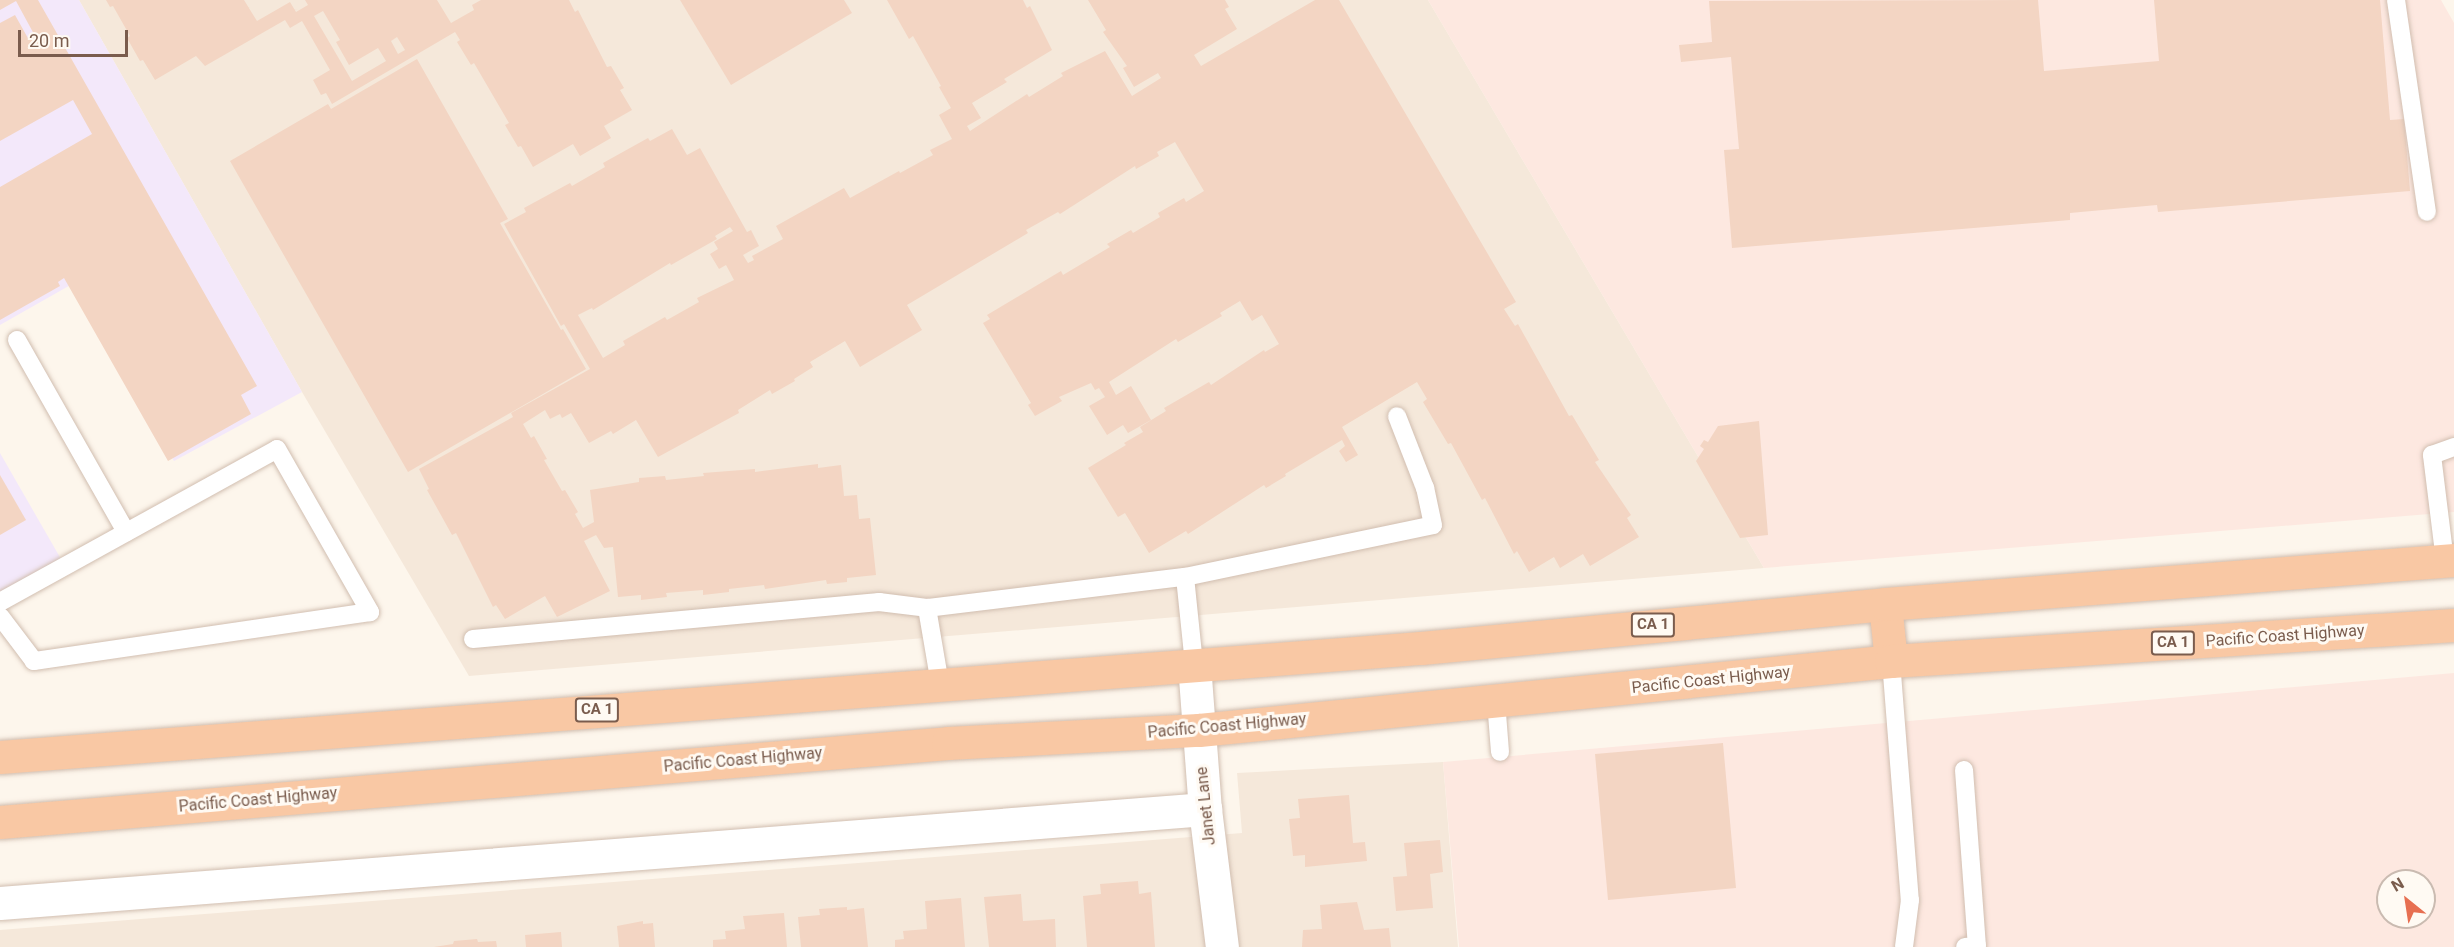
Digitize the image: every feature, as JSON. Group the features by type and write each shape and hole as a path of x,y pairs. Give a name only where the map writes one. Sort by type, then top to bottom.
{"highway":[{"name":"CA 1","path":"0,758 1421,648 1885,604 2450,561"},
{"path":"1885,604 1891,661"},
{"name":"Pacific Coast Highway","path":"0,822 948,743 1199,730 1891,661 2454,625"}],"street":[{"name":"Janet Lane","path":"1194,664 1205,809 1222,947"},
{"path":"0,903 1205,809"}],"lane":[{"path":"2396,0 2427,212"},
{"path":"18,340 126,532"},
{"path":"473,639 879,602 927,608 1185,578 1433,525 1425,488 1397,417"},
{"path":"2450,561 2432,455 2454,447"},
{"path":"0,602 277,449 370,612 34,661 0,616"},
{"path":"1185,578 1194,664"},
{"path":"927,608 940,684"},
{"path":"1891,661 1910,900 1904,947"},
{"path":"1496,701 1500,752"},
{"path":"1964,770 1977,946 1965,947"}],"shaded area":[{"path":"0,0 79,0 302,392 174,461 74,283 0,325"},
{"path":"79,0 1428,0 1764,568 469,676 302,392"},
{"path":"1428,0 2441,0 2454,23 2454,512 1764,568"},
{"path":"0,453 65,566 0,602"},
{"path":"2454,673 2454,947 1459,947 1443,762"},
{"path":"1443,762 1458,947 0,947 0,930 1242,833 1237,773"}],"building":[{"path":"0,0 38,0 257,386 241,395 251,414 168,461 64,278 58,282 60,286 0,320 0,187 92,134 73,100 0,141 0,23 15,15 29,40 35,36 16,1 0,10"},
{"path":"106,0 244,0 257,21 290,2 296,12 308,5 305,0 437,0 451,23 474,10 472,5 481,0 569,0 575,12 578,10 607,67 611,66 624,88 620,90 632,110 604,126 611,138 580,156 573,144 533,167 505,125 509,123 474,63 471,65 457,42 460,40 455,32 332,104 326,93 321,95 313,80 330,70 302,21 290,28 285,20 205,66 196,56 155,80 143,60 140,61 127,38 130,36 113,6 110,7","holes":["323,11 340,40 336,42 349,65 378,48 386,61 352,81 314,16","397,37 405,50 398,54 391,41"]},
{"path":"680,0 844,0 852,13 731,85"},
{"path":"887,0 1023,0 1027,8 1030,6 1052,50 1004,79 1007,82 972,103 981,118 967,126 970,131 1027,94 1029,97 1063,76 1061,73 1105,51 1132,96 1161,78 1158,73 1134,87 1123,68 1127,66 1103,32 1106,30 1088,0 1225,0 1229,7 1225,9 1237,29 1194,55 1201,66 1315,0 1339,0 1516,302 1504,309 1515,326 1518,324 1569,416 1572,415 1599,460 1595,462 1631,515 1627,518 1639,537 1590,566 1583,554 1560,568 1554,557 1529,572 1517,551 1514,554 1485,498 1482,500 1451,443 1448,444 1423,402 1427,399 1417,382 1342,427 1358,455 1346,462 1339,451 1345,446 1342,440 1266,488 1264,485 1188,534 1186,531 1149,553 1125,513 1118,517 1088,468 1143,432 1140,427 1166,411 1164,408 1209,382 1211,385 1264,350 1265,352 1279,344 1262,315 1252,321 1240,301 1220,313 1222,316 1178,342 1176,339 1109,382 1116,395 1131,386 1151,420 1128,433 1123,425 1107,435 1089,406 1105,397 1099,388 1095,390 1091,383 1059,397 1062,401 1035,416 1028,405 1031,403 983,323 990,319 987,315 1061,271 1063,275 1110,247 1107,244 1131,230 1133,233 1160,217 1158,213 1184,198 1186,202 1204,191 1175,142 1157,152 1159,156 1136,169 1135,166 1060,214 1058,212 1026,230 1028,233 907,305 922,330 860,367 845,341 810,362 813,367 794,379 795,381 772,394 770,390 738,410 739,413 658,457 636,420 613,434 611,431 589,443 571,413 562,418 560,414 550,419 545,410 523,424 531,438 534,436 547,459 544,460 562,491 565,490 578,512 575,514 583,528 594,522 590,490 639,482 639,478 665,476 666,480 704,476 703,473 755,469 755,472 818,464 818,468 841,465 844,496 857,495 859,519 870,518 876,575 847,578 847,582 827,584 826,580 765,589 764,585 703,595 703,590 666,593 667,597 641,600 641,595 618,597 613,547 604,548 596,535 584,541 610,591 557,617 545,596 505,619 496,605 493,607 456,533 452,535 427,490 429,489 419,469 513,417 511,413 590,369 564,324 561,326 504,224 526,212 524,208 570,183 572,186 605,167 603,163 648,138 650,141 672,129 687,155 700,148 747,232 751,230 759,246 743,255 748,263 754,260 752,256 783,239 776,226 844,188 850,198 933,155 930,150 952,139 939,115 951,108 913,36 909,39","holes":["730,227 733,231 714,242 718,249 710,254 719,269 726,265 734,280 697,298 699,302 667,320 665,317 623,341 625,345 603,358 578,315 592,308 593,310 670,263 671,265 717,239 715,236"]},
{"path":"2038,0 2044,71 2159,61 2154,0 2380,0 2390,120 2404,119 2410,191 2158,212 2157,205 2070,213 2070,220 1732,248 1724,150 1739,149 1731,57 1681,62 1679,45 1712,42 1709,1"},
{"path":"417,59 508,219 500,223 586,369 408,472 230,161 328,104 331,109"},
{"path":"1759,421 1768,535 1740,538 1696,461 1704,449 1700,446 1704,440 1708,442 1718,426"},
{"path":"0,475 26,520 0,535"},
{"path":"1723,743 1736,888 1608,900 1595,754"},
{"path":"1349,795 1353,843 1365,842 1367,861 1305,867 1305,855 1293,856 1289,819 1300,818 1298,799"},
{"path":"1440,840 1443,872 1430,874 1433,908 1396,911 1393,877 1407,876 1404,843"},
{"path":"1138,881 1139,894 1151,892 1155,947 1087,947 1083,896 1101,894 1100,884"},
{"path":"1021,894 1023,921 1055,919 1056,947 989,947 984,897"},
{"path":"961,898 965,947 895,947 895,940 904,939 903,931 927,929 925,901"},
{"path":"1357,902 1364,930 1389,928 1391,947 1302,947 1303,930 1322,929 1320,905"},
{"path":"847,907 847,910 864,908 868,947 801,947 798,917 820,915 819,909"},
{"path":"784,913 787,947 713,947 713,940 726,939 725,931 745,929 743,916"},
{"path":"643,921 643,924 653,923 655,947 619,947 617,926"},
{"path":"561,932 562,947 526,947 525,935"},
{"path":"477,939 478,942 496,941 497,947 434,947 453,944 454,941"}]}
